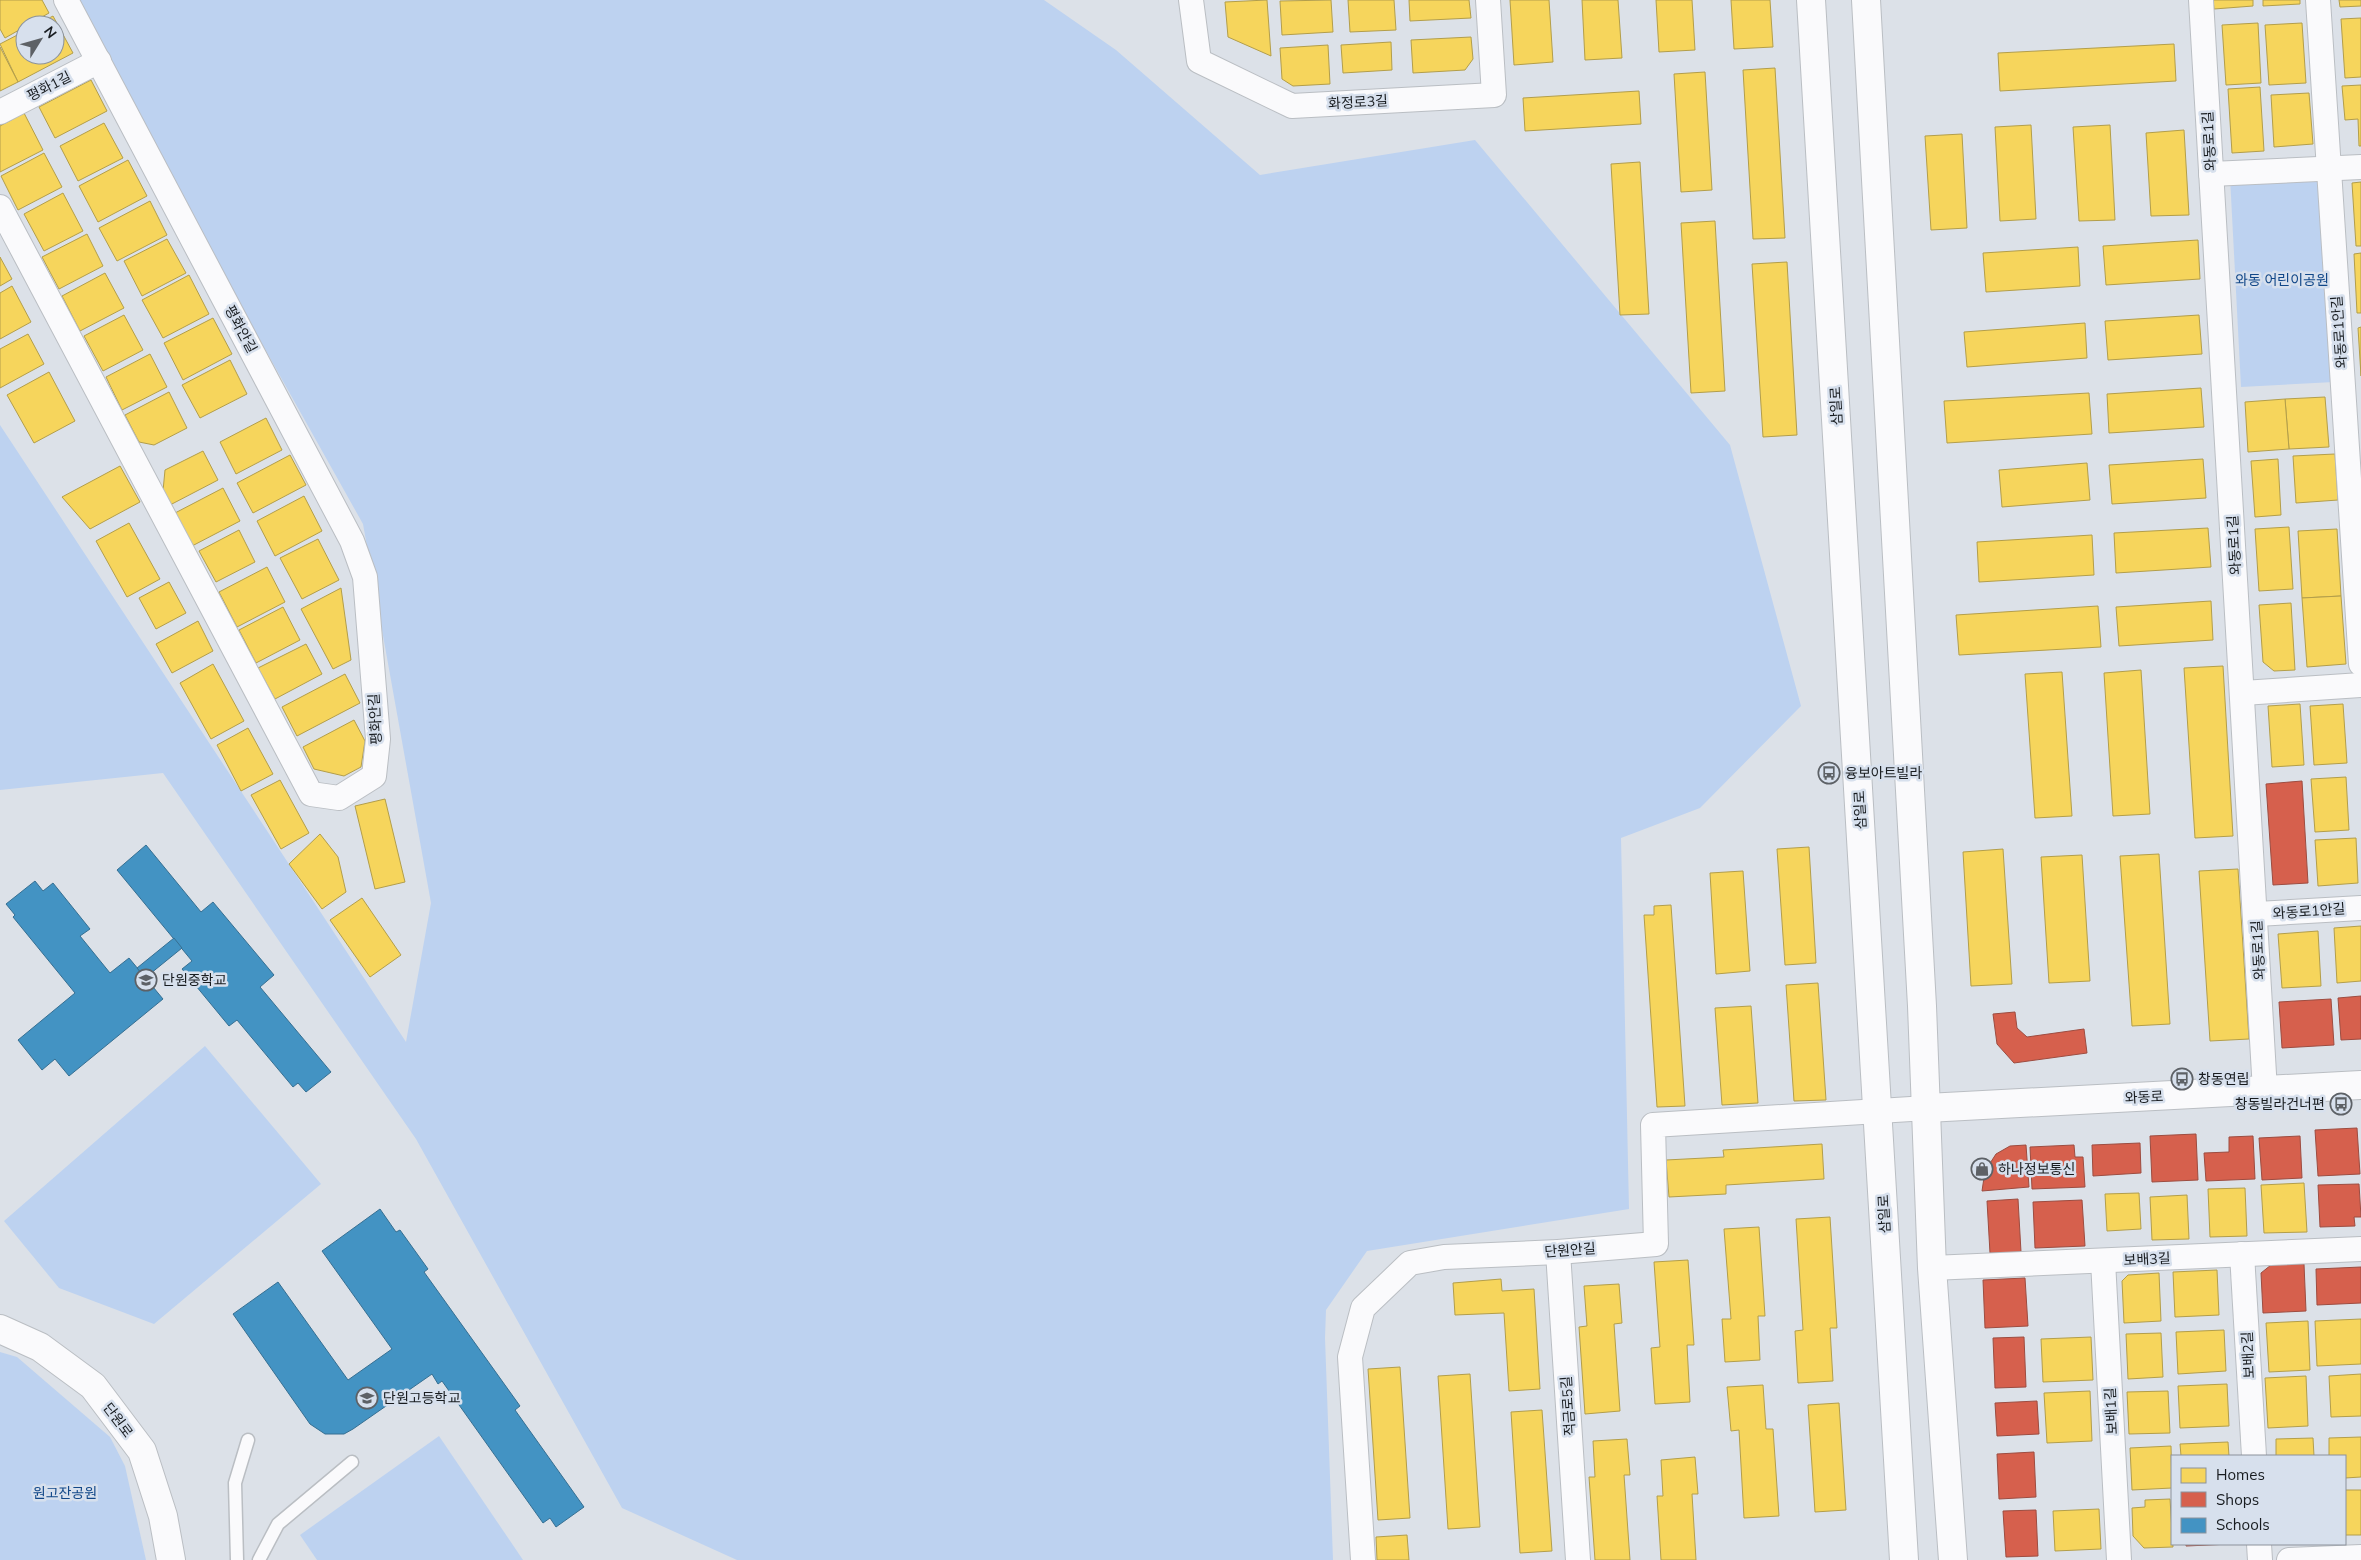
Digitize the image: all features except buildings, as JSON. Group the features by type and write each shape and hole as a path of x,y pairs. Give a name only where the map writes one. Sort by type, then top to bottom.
{"main road":[{"name":"삼일로","path":"1811,0 1879,1112 1904,1560"},
{"path":"1866,0 1927,1108 1932,1268 1952,1560"},
{"name":"와동로","path":"1927,1108 2361,1086"},
{"name":"단원로","path":"0,1329 40,1348 93,1386 142,1451 163,1516 171,1560"}],"street":[{"name":"평화안길","path":"0,207 311,794 339,798 374,776 378,739 365,577 352,541 66,0"},
{"name":"화정로3길","path":"1190,0 1199,61 1292,106 1494,95 1488,0"},
{"name":"와동로1길","path":"2201,0 2265,1091"},
{"name":"와동로1안길","path":"2318,0 2361,664"},
{"name":"평화1길","path":"0,112 99,61"},
{"path":"2211,174 2361,167"},
{"path":"2243,693 2361,685"},
{"name":"와동로1안길","path":"2256,914 2361,908"},
{"name":"단원안길","path":"1364,1560 1350,1357 1363,1308 1410,1263 1444,1257 1558,1252 1656,1244 1653,1125 1927,1108"},
{"name":"보배3길","path":"1932,1268 2361,1248"},
{"name":"적금로5길","path":"1558,1252 1578,1560"},
{"name":"보배2길","path":"2242,1254 2254,1455"},
{"name":"보배1길","path":"2103,1261 2119,1560"},
{"path":"2259,1545 2260,1560"},
{"path":"2289,1560 2361,1557"}],"lane":[{"path":"237,1560 235,1483 248,1440"},
{"path":"259,1560 278,1524 352,1462"}],"green space":[{"path":"80,0 1044,0 1116,50 1260,175 1475,140 1730,445 1801,706 1700,808 1621,838 1629,1209 1367,1251 1326,1310 1325,1338 1333,1560 737,1560 622,1508 416,1139 163,773 0,790 0,425 406,1042 431,903 363,524 172,183"},
{"name":"와동 어린이공원","path":"2323,173 2334,382 2241,387 2230,177"},
{"path":"205,1046 321,1184 154,1324 59,1288 4,1221"},
{"name":"원고잔공원","path":"0,1352 17,1357 110,1437 125,1466 146,1560 0,1560"},
{"path":"439,1436 523,1560 317,1560 300,1535"}],"place":[{"name":"융보아트빌라","path":"1829,773"},
{"name":"단원중학교","path":"146,980"},
{"name":"창동연립","path":"2182,1079"},
{"name":"창동빌라건너편","path":"2341,1104"},
{"name":"하나정보통신","path":"1982,1169"},
{"name":"단원고등학교","path":"367,1398"}]}
